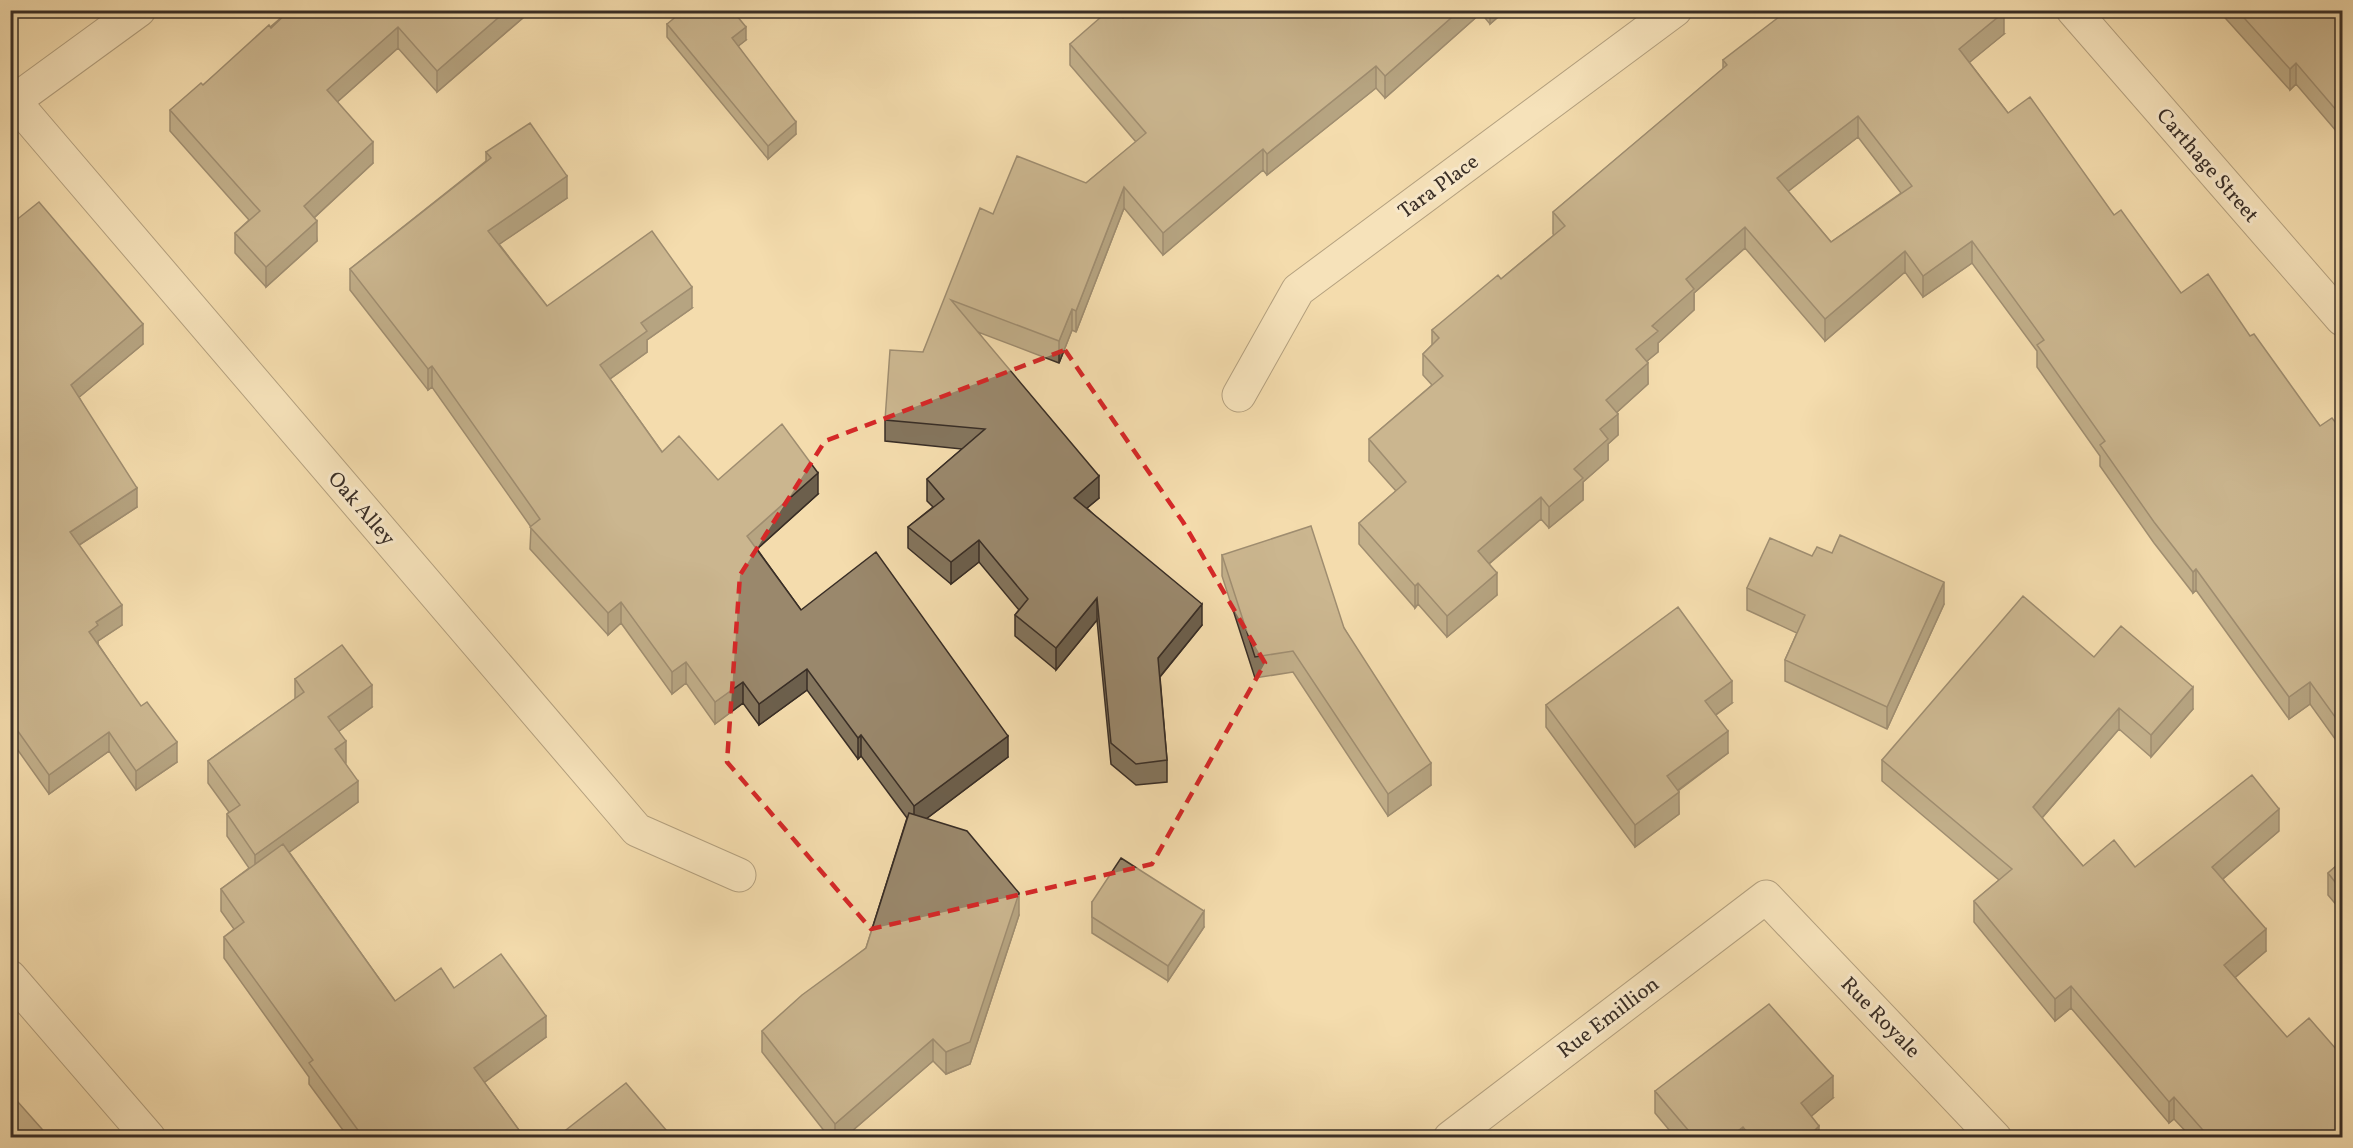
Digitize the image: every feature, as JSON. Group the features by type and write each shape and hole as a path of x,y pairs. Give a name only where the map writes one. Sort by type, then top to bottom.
{"street":[{"path":"12,102 139,10"},
{"name":"Tara Place","path":"1239,395 1298,290 1675,10"},
{"name":"Carthage Street","path":"2073,10 2343,319"},
{"name":"Oak Alley","path":"12,102 637,830 739,874"},
{"name":"Rue Emillion","path":"1450,1137 1766,897"},
{"name":"Rue Royale","path":"1766,897 1995,1137"},
{"path":"10,976 149,1137"}],"highlighted area":[{"path":"1065,350 1183,522 1265,663 1152,864 871,929 727,762 740,575 825,441"}],"building":[{"path":"290,10 507,10 437,71 398,27 327,90 373,142 304,206 317,221 266,267 235,233 260,211 170,110 201,83 203,85 269,25 271,28"},
{"path":"684,10 732,10 746,27 732,38 796,122 768,146 667,24"},
{"path":"1109,10 1117,10 1123,18 1133,10 1460,10 1385,76 1376,66 1267,154 1263,149 1163,233 1124,187 1076,311 1072,309 1059,341 951,300 1099,476 1074,498 1202,604 1158,658 1167,760 1136,764 1111,743 1097,598 1056,648 1015,615 1028,599 979,540 951,562 908,527 944,499 927,479 985,429 885,420 890,350 923,352 980,208 993,214 1017,156 1086,183 1146,133 1070,44"},
{"path":"1788,10 2003,10 2004,12 1959,49 2008,113 2030,97 2114,215 2121,210 2181,293 2208,274 2250,336 2254,334 2320,426 2332,418 2343,432 2343,728 2310,682 2289,697 2196,569 2193,572 2154,522 2100,445 2105,441 2037,345 2044,340 1972,241 1923,276 1905,251 1825,319 1745,227 1686,279 1694,289 1652,326 1658,331 1636,349 1648,363 1606,400 1618,414 1600,429 1608,439 1574,469 1583,478 1549,507 1541,497 1478,551 1497,573 1447,616 1418,583 1415,586 1359,523 1406,482 1369,439 1443,376 1423,354 1439,338 1432,330 1498,275 1501,279 1565,226 1553,212 1727,65 1723,60","holes":["1858,116 1912,186 1831,242 1777,178"]},
{"path":"2237,10 2343,10 2343,118 2296,63 2290,69"},
{"path":"530,123 567,176 488,231 547,306 652,231 692,287 641,323 647,331 600,365 662,452 679,436 718,480 782,424 818,473 747,536 801,610 876,552 1008,736 914,806 861,735 858,738 807,669 759,704 743,682 715,702 686,662 672,672 621,602 608,613 530,527 540,519 432,366 428,369 350,269 491,158 486,152"},
{"path":"39,202 143,324 71,385 137,488 70,532 122,605 96,622 98,625 89,632 141,706 147,702 177,742 136,771 109,732 49,775 10,720 10,225"},
{"path":"1311,526 1344,628 1431,763 1388,794 1293,651 1255,657 1222,555"},
{"path":"1840,535 1944,582 1887,707 1785,660 1805,615 1747,588 1770,538 1812,556 1817,547 1832,553"},
{"path":"2023,596 2094,657 2121,626 2193,687 2151,735 2119,708 2033,807 2083,866 2114,840 2135,867 2252,775 2279,809 2212,867 2266,929 2224,965 2287,1037 2309,1018 2343,1057 2343,1137 2209,1137 2174,1097 2169,1102 2071,986 2055,999 1974,901 2012,869 1882,760"},
{"path":"1678,607 1732,681 1705,701 1728,731 1667,776 1679,792 1635,825 1546,705"},
{"path":"342,645 372,685 328,717 346,741 335,749 358,781 255,855 227,814 240,805 208,761 304,692 295,679"},
{"path":"909,813 967,831 1019,893 970,1042 946,1052 933,1039 835,1124 762,1031 802,995 866,948"},
{"path":"283,844 395,1001 441,968 454,988 501,954 546,1016 474,1068 524,1137 363,1137 309,1063 313,1060 224,937 244,922 221,889"},
{"path":"1121,858 1204,911 1168,966 1092,917 1092,902"},
{"path":"2343,860 2343,892 2328,873"},
{"path":"1769,1004 1833,1076 1801,1103 1819,1126 1814,1131 1819,1137 1751,1137 1743,1127 1730,1137 1694,1137 1655,1091"},
{"path":"626,1083 672,1137 557,1137"},
{"path":"10,1093 49,1137 10,1137"}]}
